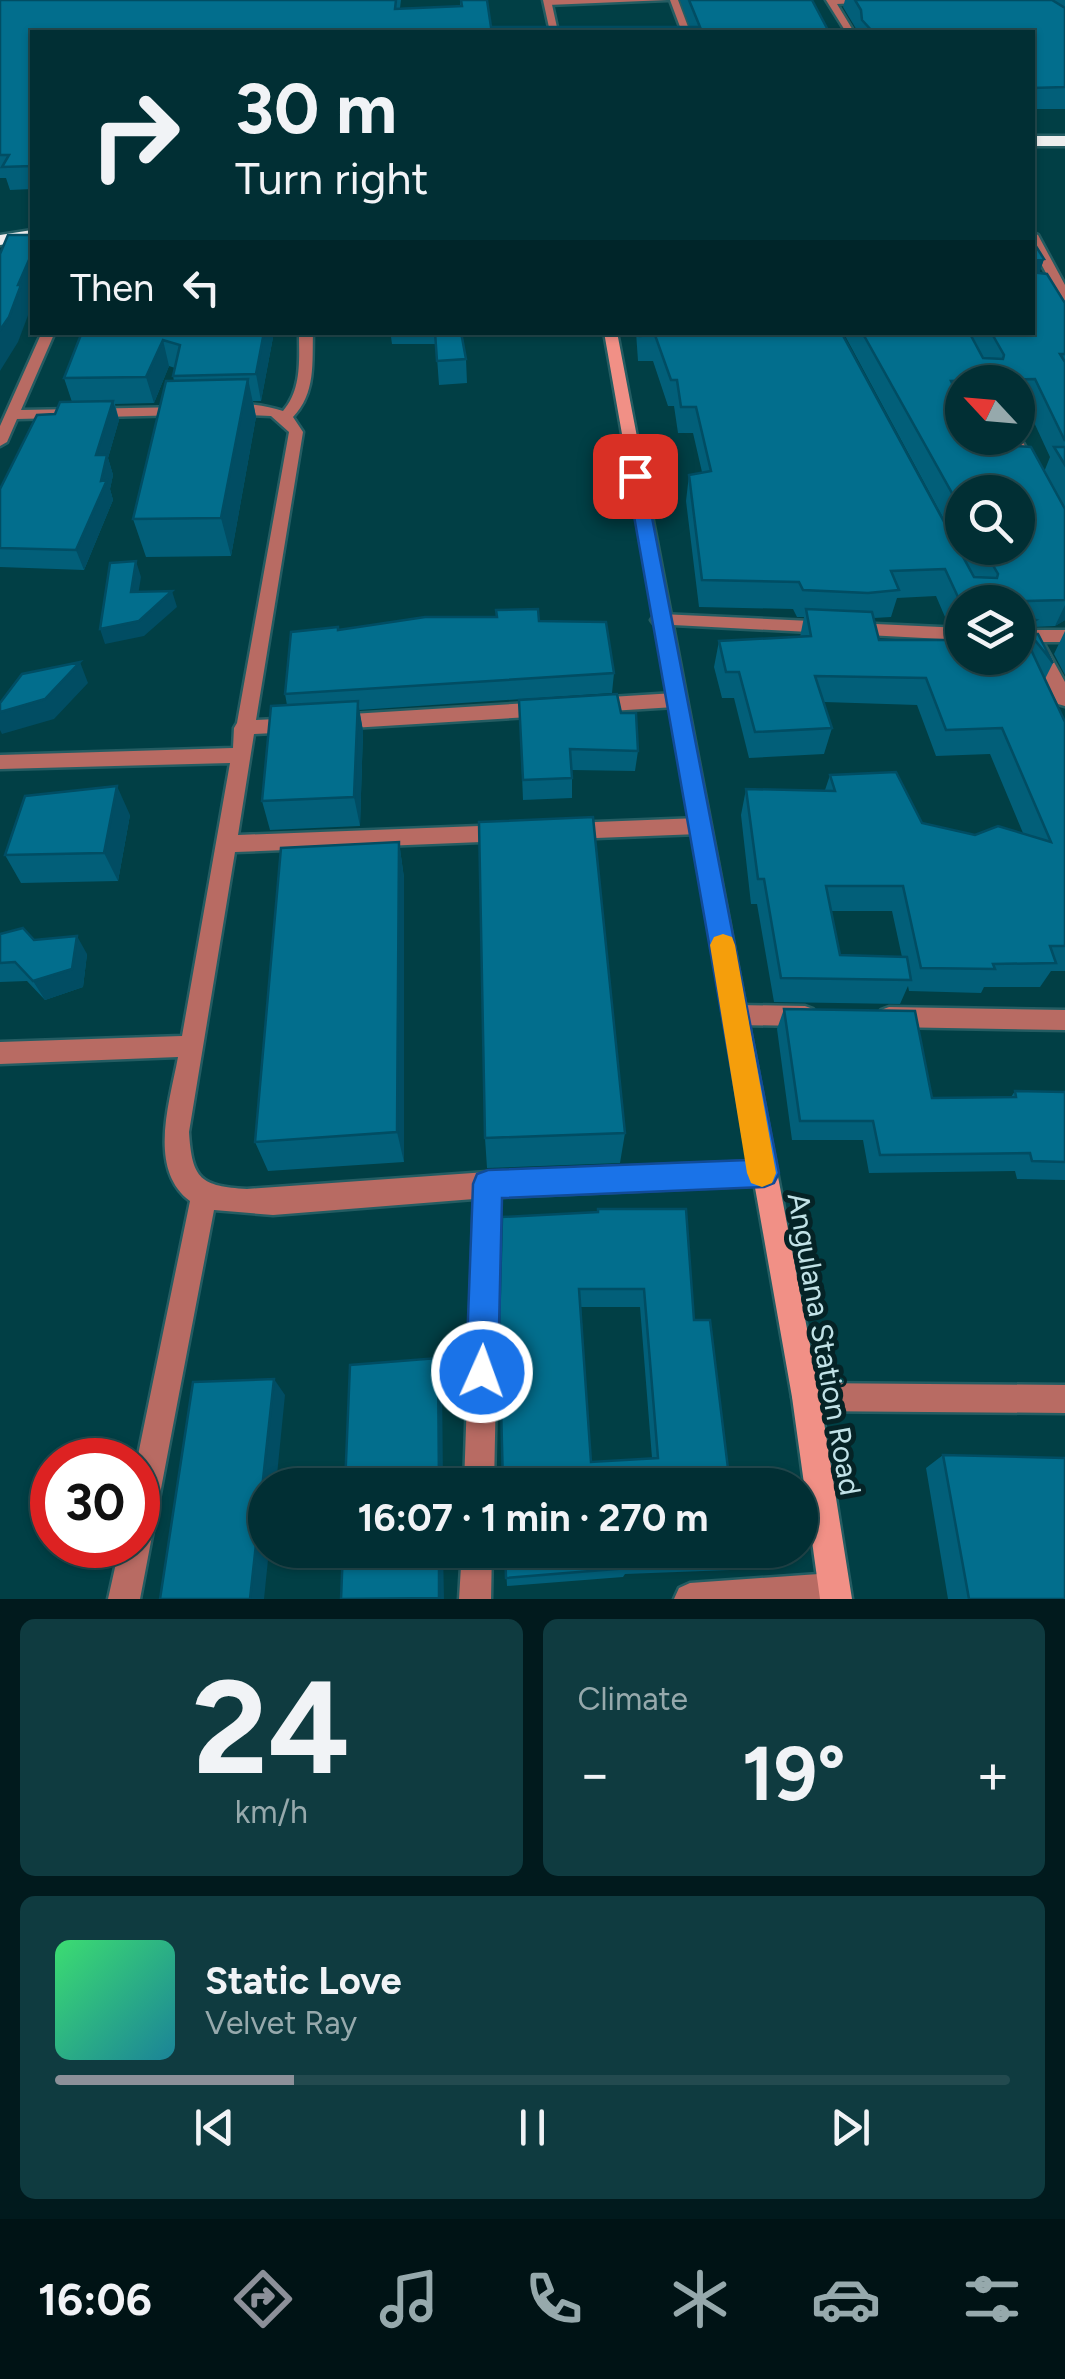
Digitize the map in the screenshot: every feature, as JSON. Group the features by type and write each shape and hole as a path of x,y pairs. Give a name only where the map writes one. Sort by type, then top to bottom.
{"highway":[{"path":"1035,126 1065,125"},
{"path":"1035,141 1065,142"},
{"path":"0,228 30,223"},
{"path":"0,240 30,235"}],"street":[{"path":"554,30 548,1 663,0"},
{"path":"674,0 685,30"},
{"path":"830,1 909,0"},
{"path":"830,1 849,30"},
{"path":"1035,242 1058,294"},
{"path":"0,442 48,335"},
{"path":"286,417 304,394 306,335"},
{"name":"Angulana Station Road","path":"611,335 806,1397 835,1594"},
{"path":"219,410 256,409 286,417 296,432 177,1132 178,1165 186,1183 204,1196 256,1200 488,1184 764,1173"},
{"path":"12,415 200,410"},
{"path":"1023,455 1039,486"},
{"path":"660,620 945,633"},
{"path":"1035,636 1065,636"},
{"path":"1035,652 1065,699"},
{"path":"243,728 675,700"},
{"path":"0,762 242,755"},
{"path":"228,844 699,826"},
{"path":"737,1015 833,1016"},
{"path":"872,1017 1065,1020"},
{"path":"0,1052 192,1046"},
{"path":"480,1468 488,1184"},
{"path":"156,1438 204,1196"},
{"path":"806,1397 1065,1399"},
{"path":"124,1599 130,1568"},
{"path":"476,1599 477,1568"},
{"path":"690,1599 835,1594"}],"building":[{"path":"0,0 396,0 395,9 462,6 461,0 487,0 491,27 700,27 689,0 812,0 828,30 30,30 30,166 2,167 9,155 0,155"},
{"path":"855,0 1052,0 1065,8 1065,87 1035,88 1035,30 871,30 862,20"},
{"path":"8,235 30,235 30,258 9,317 0,330 0,254"},
{"path":"1035,245 1044,259 1038,260 1038,273 1047,274 1065,303 1065,354 1060,354 1065,362 1065,441 1035,379 1035,365 945,365 945,455 1035,454 1065,509 1065,600 1035,601 1035,585 952,585 945,569 891,571 899,590 868,593 803,590 799,582 702,580 689,475 711,471 696,407 681,407 677,380 671,380 655,335 843,335 945,524 945,565 967,565 974,577 997,578 993,565 1035,565 1035,475 945,475 945,481 864,335 971,335 983,358 1003,359 993,335 1035,335"},
{"path":"81,335 263,335 256,374 173,376 180,345 163,340 146,377 64,378"},
{"path":"435,335 462,335 466,359 437,361"},
{"path":"248,379 221,518 133,519 166,381"},
{"path":"113,401 96,455 107,455 101,481 107,480 76,550 0,548 0,489 37,415 55,414 60,402"},
{"path":"1054,447 1065,447 1065,465"},
{"path":"136,561 131,592 172,591 139,621 100,629 110,563"},
{"path":"538,609 539,621 606,622 614,673 285,694 291,632 338,630 425,617 497,617 496,610"},
{"path":"806,609 872,612 879,640 945,640 945,675 1035,675 1035,658 1065,722 1065,946 1050,946 1056,963 993,964 995,969 921,968 903,886 826,886 840,955 907,957 911,980 781,978 764,879 758,879 746,789 835,791 830,775 896,772 922,823 975,835 998,826 1051,842 1002,728 946,730 926,678 815,676 832,728 755,732 739,672 726,672 719,641 811,636"},
{"path":"1035,634 1053,663 1035,640"},
{"path":"80,662 45,699 0,712 0,703 22,674"},
{"path":"617,694 621,713 636,713 638,751 570,749 572,778 523,780 519,700"},
{"path":"358,701 354,797 262,801 271,706"},
{"path":"117,786 104,853 5,855 25,796"},
{"path":"593,817 625,1133 485,1138 479,822"},
{"path":"399,842 397,1132 255,1142 281,848"},
{"path":"23,928 34,940 77,936 72,969 33,981 15,962 0,963 0,934"},
{"path":"784,1009 915,1011 932,1098 1016,1097 1015,1091 1065,1092 1065,1162 1032,1161 1030,1153 880,1155 873,1121 800,1121"},
{"path":"598,1209 686,1209 694,1320 710,1320 728,1468 503,1468 499,1327 502,1217","holes":["579,1289 644,1289 658,1458 591,1462"]},
{"path":"438,1358 439,1468 346,1468 350,1365"},
{"path":"274,1379 264,1468 248,1468 248,1568 253,1568 250,1599 160,1599 193,1382"},
{"path":"943,1455 1065,1458 1065,1599 969,1599"},
{"path":"342,1568 439,1568 439,1598 341,1599"},
{"path":"506,1568 627,1568 506,1578"}],"slow traffic":[{"path":"723,945 762,1173"}],"route":[{"path":"482,1372 488,1184 764,1173 635,476"}]}
